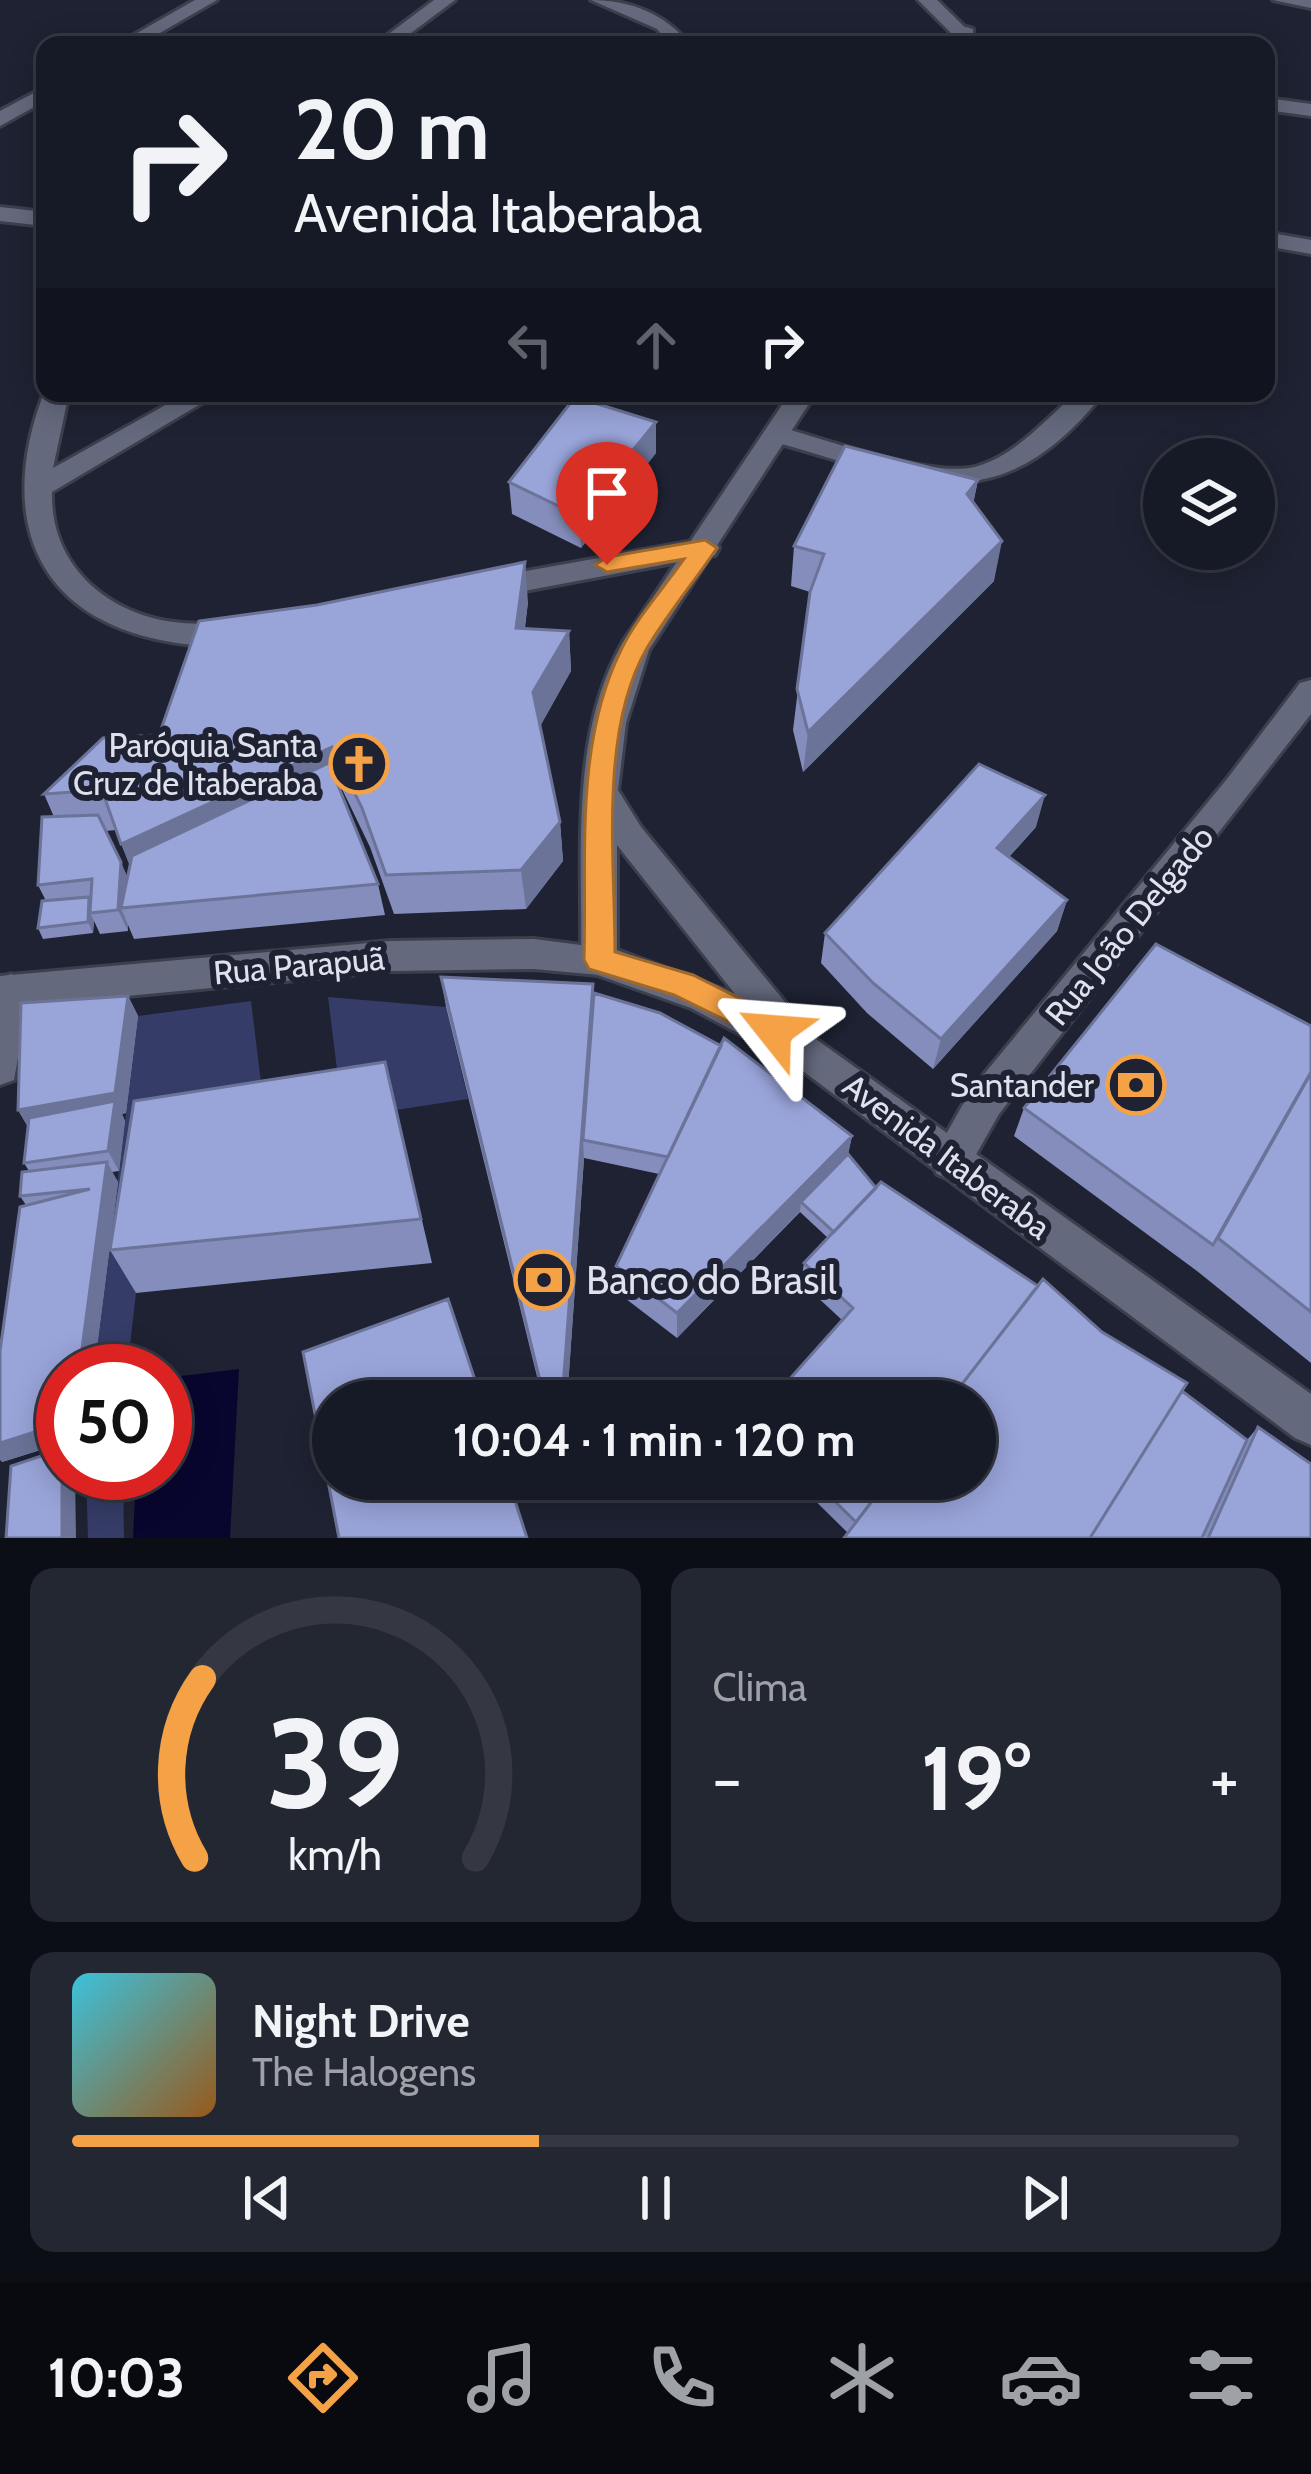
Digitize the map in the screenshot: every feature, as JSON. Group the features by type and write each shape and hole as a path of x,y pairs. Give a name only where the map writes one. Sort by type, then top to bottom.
{"street":[{"path":"142,36 208,0"},
{"path":"396,36 446,0"},
{"path":"600,0 664,25 673,36"},
{"path":"927,0 967,36"},
{"path":"1282,0 1311,3"},
{"path":"0,120 36,98"},
{"path":"1275,105 1311,110"},
{"path":"0,214 36,218"},
{"path":"1275,241 1311,247"},
{"path":"53,402 43,431 35,490 44,557 78,596 111,620 206,637 257,634"},
{"path":"35,490 190,402"},
{"path":"599,960 603,761 616,687 634,649 705,548 796,402"},
{"path":"776,434 908,469 979,476 1032,444 1081,402"},
{"path":"443,598 705,548"},
{"name":"Rua João Delgado","path":"951,1161 985,1102 1239,788 1311,691"},
{"path":"603,794 614,816 727,962 802,1048"},
{"name":"Rua Parapuã","path":"5,991 391,956 534,954 599,960"},
{"name":"Avenida Itaberaba","path":"599,960 682,985 746,1014 802,1048 1311,1422"},
{"path":"0,1067 5,991"}],"shaded area":[{"path":"328,997 446,1007 468,1099 343,1118"},
{"path":"251,1001 267,1131 136,1293 130,1344 97,1344 138,1016"},
{"path":"239,1369 230,1538 133,1538 135,1500 192,1500 192,1375"},
{"path":"87,1500 123,1500 124,1538 88,1538"}],"building":[{"path":"571,402 591,402 656,422 579,516 509,482"},
{"path":"845,446 978,480 967,494 1002,541 808,732 797,689 810,592 824,554 794,546"},
{"name":"Paróquia Santa Cruz de Itaberaba","path":"525,562 516,628 569,631 533,692 560,822 521,870 386,875 362,808 332,747 121,844 102,790 44,794 103,738 159,735 199,621 317,605"},
{"path":"329,763 378,884 121,908 132,856"},
{"path":"979,764 1045,795 997,848 1067,900 941,1039 873,983 825,933"},
{"path":"98,815 121,862 118,910 90,913 92,879 38,885 42,817"},
{"path":"89,897 88,922 38,928 42,901"},
{"path":"1156,944 1311,1026 1311,1072 1213,1245 1024,1108"},
{"name":"Banco do Brasil","path":"441,977 593,984 564,1380 540,1380"},
{"path":"594,993 660,1013 721,1046 668,1157 583,1140"},
{"path":"128,996 115,1093 18,1110 21,1003"},
{"path":"724,1038 852,1136 677,1313 616,1266"},
{"path":"385,1062 421,1219 110,1250 134,1101"},
{"path":"1311,1073 1311,1312 1218,1238"},
{"path":"115,1101 108,1151 24,1163 29,1118"},
{"path":"848,1154 876,1188 834,1232 801,1202"},
{"path":"107,1162 83,1344 36,1344 36,1432 0,1443 0,1351 20,1207 90,1189 20,1196 22,1172"},
{"path":"881,1182 1038,1286 965,1380 789,1380 853,1308 804,1263"},
{"path":"1043,1279 1102,1332 1187,1383 1090,1538 844,1538 873,1500 996,1500 996,1380 965,1380"},
{"path":"448,1299 475,1380 312,1380 312,1398 303,1352"},
{"path":"1182,1391 1247,1440 1202,1538 1090,1538"},
{"path":"1258,1427 1311,1464 1311,1538 1208,1538"},
{"path":"36,1458 36,1500 62,1500 62,1538 6,1538 11,1466"},
{"path":"332,1500 515,1500 527,1538 339,1538"},
{"path":"833,1500 873,1500 856,1522"}],"place":[{"name":"Paróquia Santa Cruz de Itaberaba","path":"359,764"},
{"name":"Santander","path":"1136,1085"},
{"name":"Banco do Brasil","path":"544,1280"}],"route":[{"path":"607,565 705,548 634,649 610,707 603,761 599,960 682,985 774,1031"}]}
